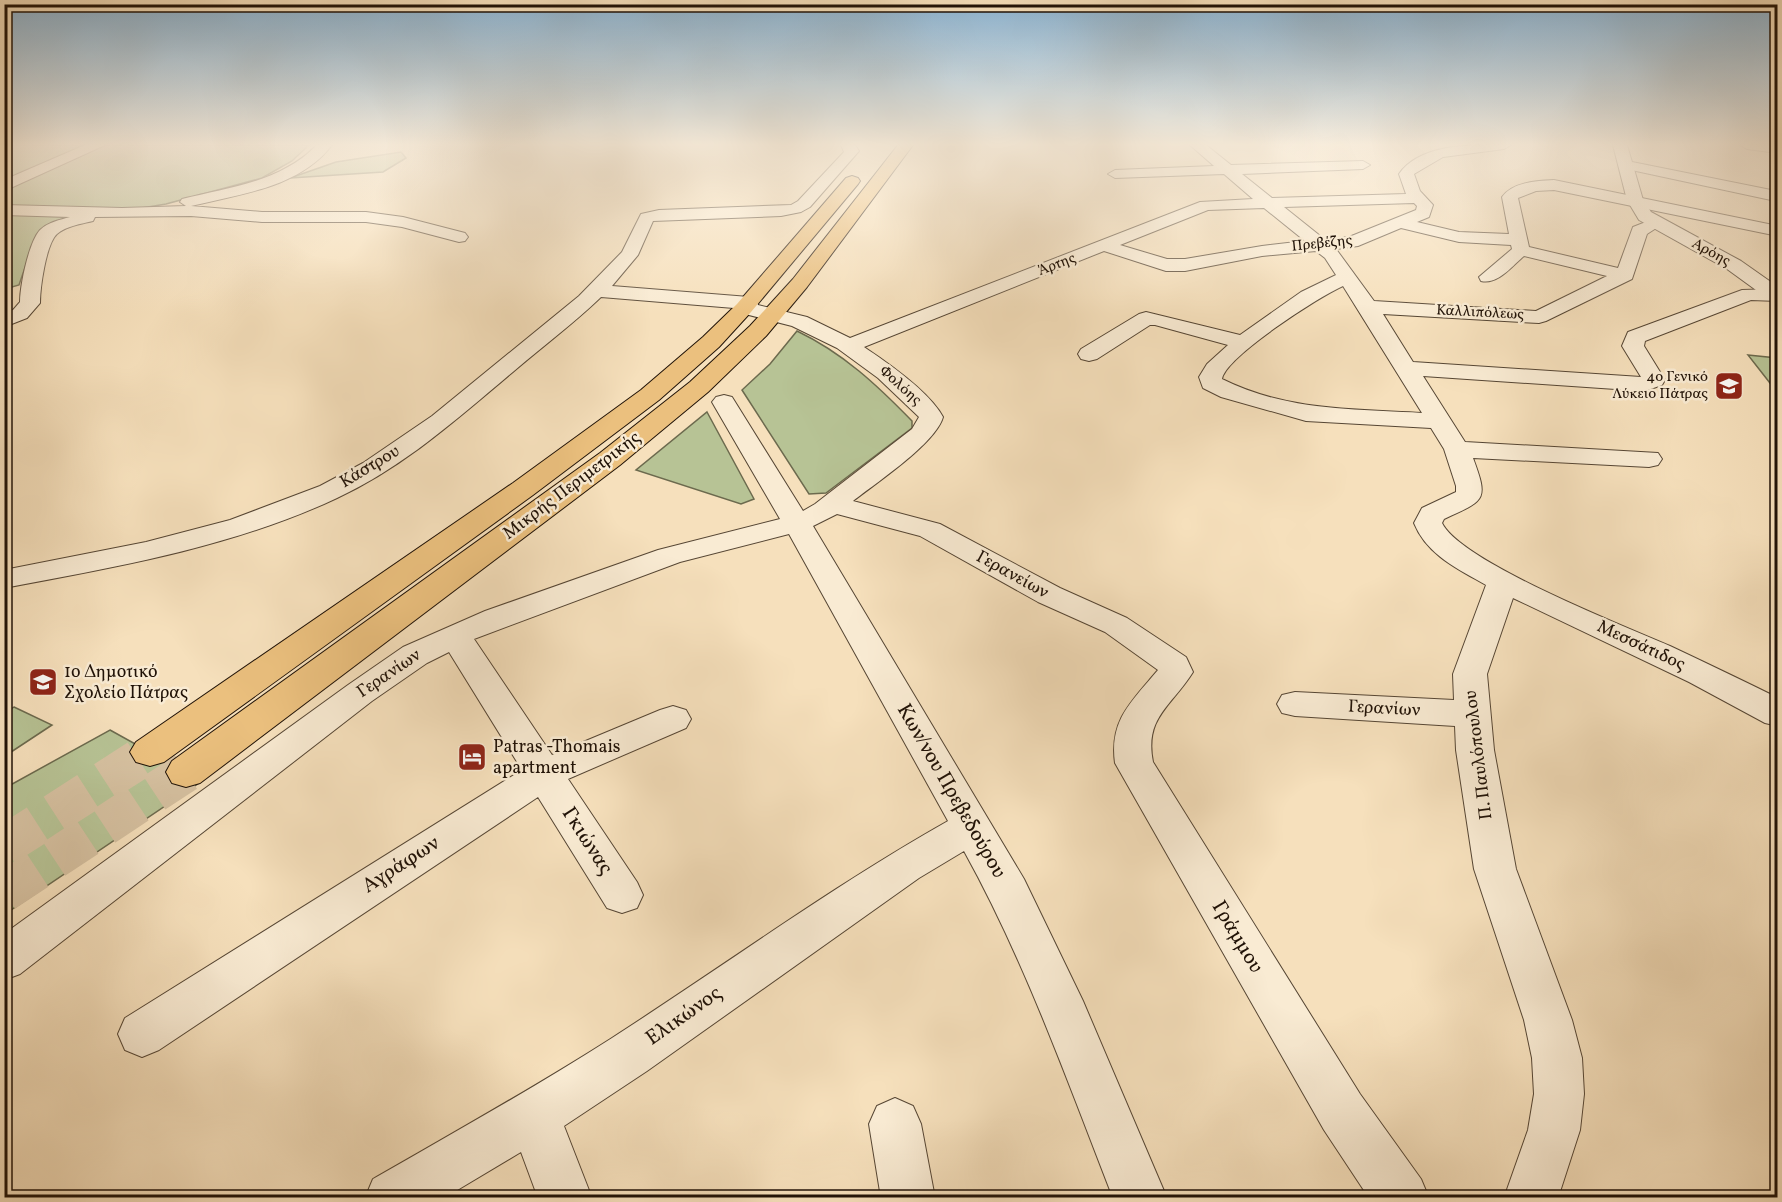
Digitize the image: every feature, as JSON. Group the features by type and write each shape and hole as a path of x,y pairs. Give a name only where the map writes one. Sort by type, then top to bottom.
{"main road":[{"name":"Μικρής Περιμετρικής","path":"186,772 610,459 723,366 756,308 838,201"},
{"name":"Μικρής Περιμετρικής","path":"150,752 524,489 627,412 756,308 801,283 864,201"}],"street":[{"path":"165,211 191,201"},
{"name":"Κάστρου","path":"4,579 155,549 227,530 296,506 352,481 391,458 435,425 595,291 630,253 645,219 654,216 787,211 807,201"},
{"name":"Άρτης","path":"850,345 1206,205 1325,201"},
{"name":"Πρεβέζης","path":"1105,246 1160,263 1179,266 1262,251 1323,246 1358,240 1402,223 1425,210 1425,205 1421,201"},
{"path":"1511,201 1519,245"},
{"name":"Αρόης","path":"1636,201 1643,213 1656,223 1734,265 1777,296"},
{"path":"1640,201 1778,231"},
{"path":"1267,203 1323,246 1348,277 1456,449 1470,486 1469,494 1463,500 1432,514 1428,523 1431,534 1448,549 1503,582"},
{"path":"4,210 200,211 262,217 377,218 403,222 459,237"},
{"path":"4,321 20,314 30,303 30,281 47,233 67,222 111,212"},
{"path":"1402,223 1459,237 1519,245 1625,275 1640,231 1656,223"},
{"path":"1488,277 1519,245"},
{"name":"Καλλιπόλεως","path":"1368,307 1539,317 1625,275"},
{"path":"1348,277 1316,291 1244,343 1215,368 1210,377 1211,383 1229,392 1306,414 1439,421"},
{"name":"Φολόης","path":"595,291 756,308 794,319 850,345 872,361 921,405 930,414 931,420 921,434 832,504"},
{"path":"1406,368 1645,384 1654,380 1633,346 1636,338 1749,294 1777,296"},
{"path":"1089,354 1146,318 1244,343"},
{"name":"Κων/νου Πρεβεδούρου","path":"724,402 1009,892 1034,943 1094,1081 1140,1197"},
{"path":"1456,449 1649,459"},
{"name":"Γερανίων","path":"4,960 375,682 415,655 455,635 669,556 796,524 820,513 832,504"},
{"name":"Γερανείων","path":"832,504 930,530 1049,595 1116,625 1163,656 1174,665 1176,672"},
{"name":"Π. Παυλόπουλου","path":"1503,582 1470,674 1472,714 1484,813 1495,869 1548,1020 1557,1058 1558,1094 1554,1130 1531,1197"},
{"name":"Μεσσάτιδος","path":"1503,582 1701,674 1778,714"},
{"name":"Γκιώνας","path":"455,635 622,895"},
{"name":"Γράμμου","path":"1176,672 1135,722 1130,735 1130,750 1134,762 1336,1102 1402,1197"},
{"name":"Γερανίων","path":"1295,704 1472,714"},
{"name":"Αγράφων","path":"142,1034 544,774 673,719"},
{"name":"Ελικώνος","path":"392,1197 534,1115 630,1054 838,910 971,827"},
{"path":"534,1115 565,1197"},
{"path":"895,1124 908,1197"}],"green space":[{"path":"5,201 177,201 70,220 31,250 19,285 5,289"},
{"path":"797,331 829,349 859,371 912,421 912,428 826,493 809,494 742,390 770,364"},
{"path":"1748,355 1777,358 1777,392"},
{"path":"707,412 754,499 741,504 636,470"},
{"path":"14,707 52,725 5,756 5,713"},
{"path":"110,730 202,781 5,914 5,788"}],"tunnel":[{"path":"4,846 150,752"},
{"path":"4,892 186,772"}],"place":[{"name":"4ο Γενικό Λύκειο Πάτρας","path":"1729,386"},
{"name":"1ο Δημοτικό Σχολείο Πάτρας","path":"43,682"},
{"name":"Patras -Thomais apartment","path":"472,757"}]}
